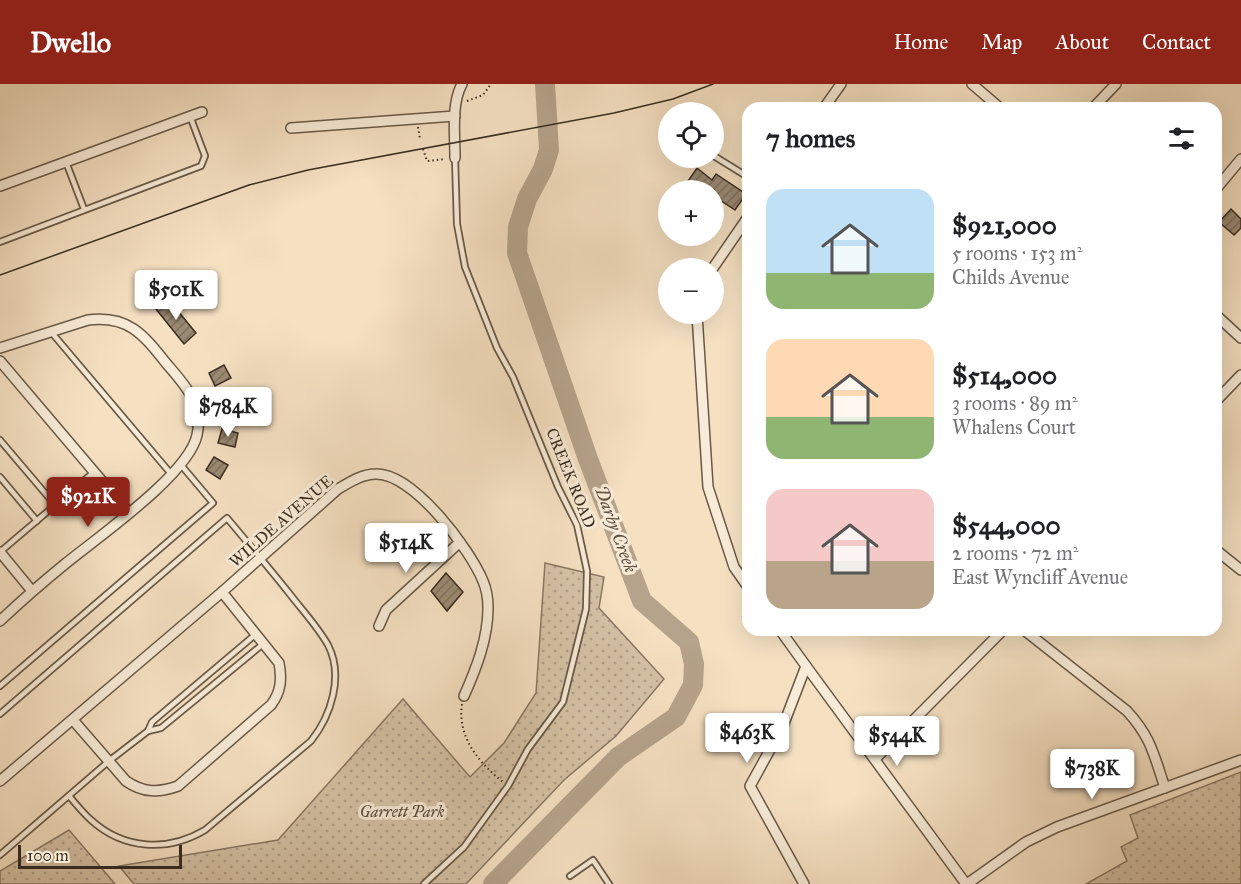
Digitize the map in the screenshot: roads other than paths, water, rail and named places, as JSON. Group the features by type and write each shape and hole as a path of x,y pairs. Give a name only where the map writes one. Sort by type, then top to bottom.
{"street":[{"name":"CREEK ROAD","path":"455,158 455,116 458,91 462,84"},
{"path":"829,102 841,84"},
{"path":"972,84 993,102"},
{"path":"1099,102 1116,84"},
{"path":"0,186 202,112"},
{"path":"291,128 455,116"},
{"path":"1222,182 1241,159"},
{"path":"720,258 742,226"},
{"path":"0,348 88,320 100,319 124,323 142,333 190,391 197,406 199,422 192,449 172,475 129,513 32,591 0,621"},
{"path":"1222,321 1241,338"},
{"path":"698,324 708,487 734,567 742,578"},
{"path":"0,361 129,513"},
{"path":"1222,395 1241,375"},
{"name":"WILDE AVENUE","path":"0,781 222,592 338,489 356,478 377,473 400,479 421,495 460,542 484,582 488,607 486,634 479,660 464,696"},
{"path":"380,626 386,610 460,542"},
{"path":"0,552 32,591"},
{"path":"1222,555 1241,570"},
{"path":"73,720 126,781 136,788 160,791 178,786 271,705 278,696 281,675 279,663 222,592"},
{"path":"784,636 966,884 1026,842 1057,827 1241,760"},
{"path":"874,759 997,636"},
{"path":"1032,636 1127,711 1140,725 1149,739 1165,788"},
{"path":"804,884 750,786 783,726 806,666"}],"lane":[{"path":"0,242 201,166 205,156 190,116"},
{"name":"CREEK ROAD","path":"424,884 464,848 508,786 528,749 563,702 586,609 586,571 577,525 558,487 513,377 497,348 465,267 457,224 455,158"},
{"path":"66,162 84,209"},
{"path":"724,162 742,173"},
{"path":"50,331 172,475"},
{"path":"0,440 56,506"},
{"path":"0,686 213,503 181,465"},
{"path":"0,552 94,472"},
{"path":"0,477 37,521"},
{"path":"0,714 227,518 329,646 332,659 333,697 321,728 311,741 205,830 191,838 177,842 155,846 136,844 113,836 92,821 69,796"},
{"path":"148,732 157,717 256,634"},
{"path":"0,855 110,761 148,732 161,728 169,722 263,644"},
{"path":"570,876 593,860 609,884"}],"waterway":[{"name":"Darby Creek","path":"493,884 618,757 676,717 693,685 694,664 689,642 642,601 588,459 517,253 518,227 527,199 543,169 549,150 545,84"}],"tram line":[{"path":"0,275 249,185 308,170 614,113 673,99 713,84"}],"park label":[{"name":"Garrett Park","path":"402,811"}]}
